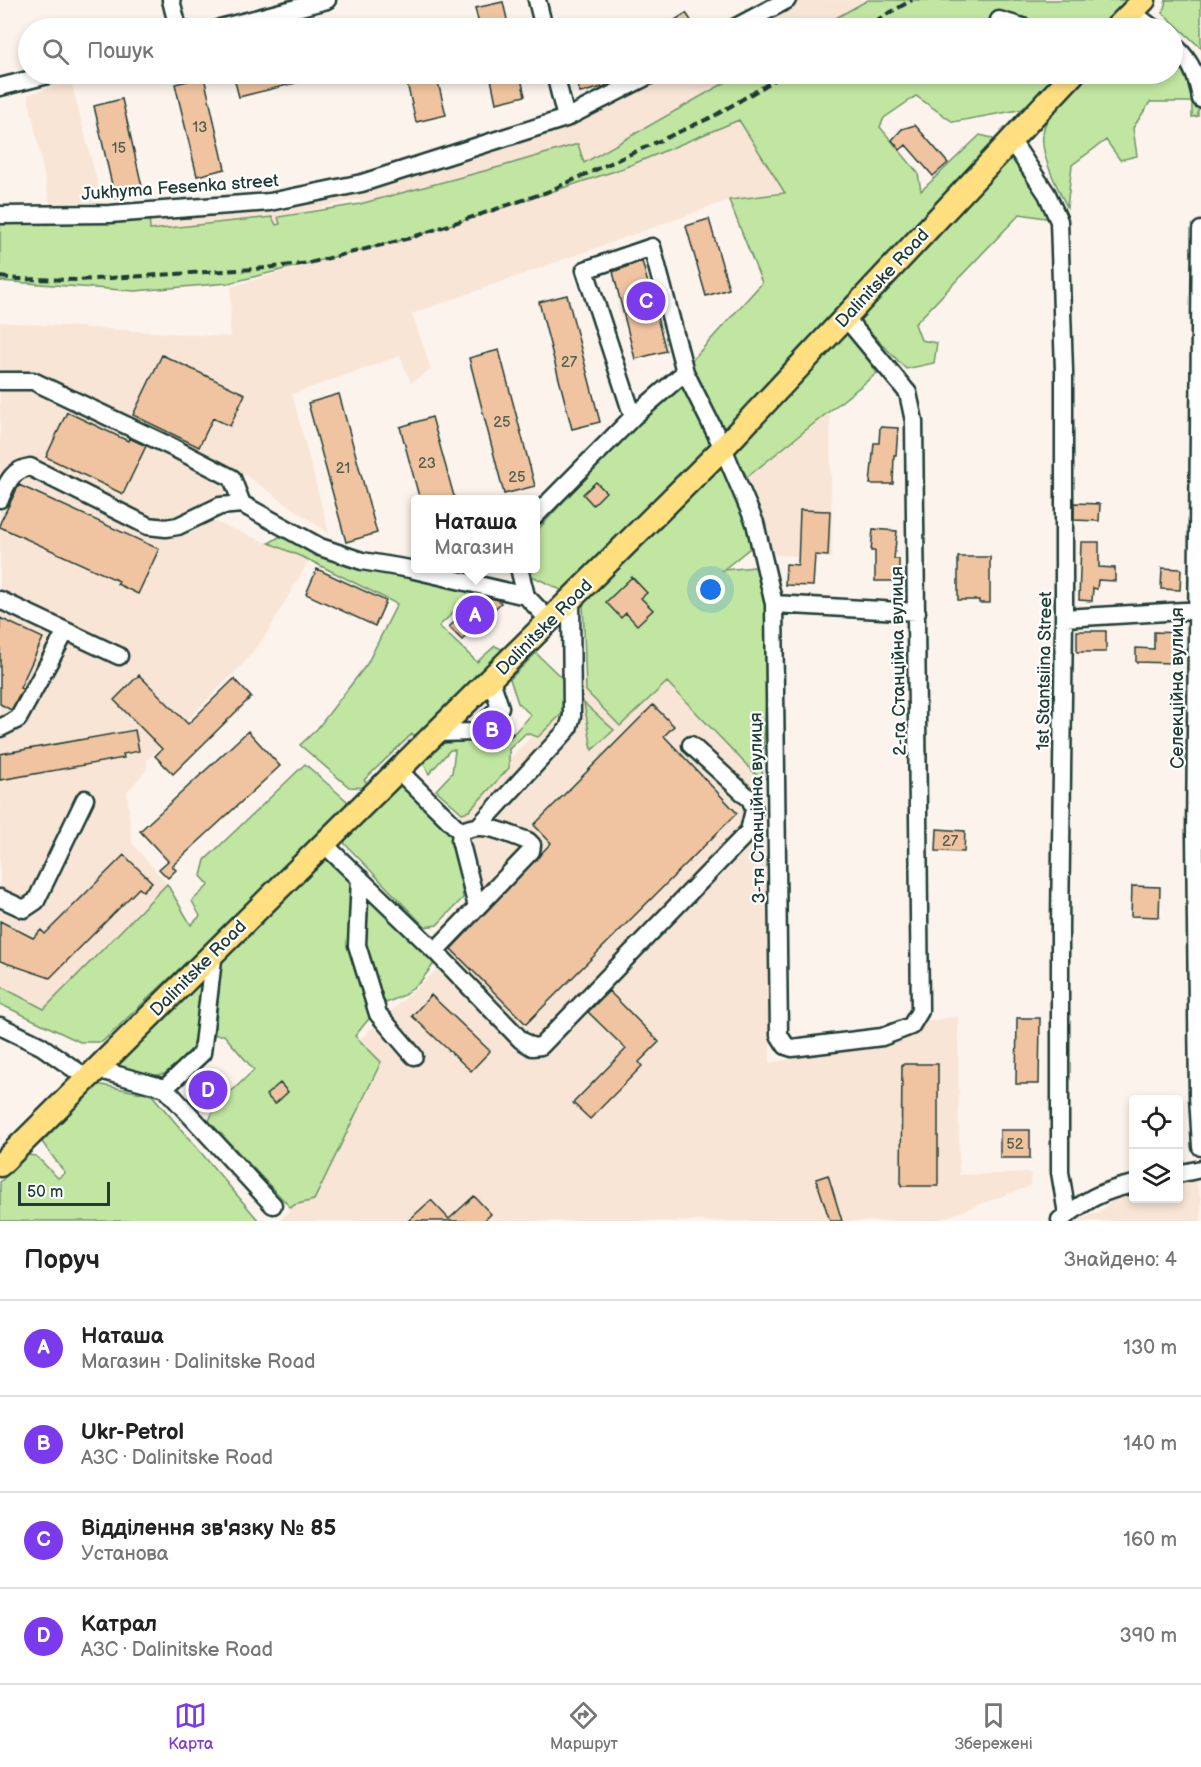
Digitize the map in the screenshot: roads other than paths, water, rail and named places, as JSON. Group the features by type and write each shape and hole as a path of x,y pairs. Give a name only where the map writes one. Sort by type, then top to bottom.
{"main road":[{"path":"1126,18 1138,6"},
{"name":"Dalinitske Road","path":"0,1165 723,448 1064,84"}],"street":[{"path":"171,0 176,18"},
{"path":"258,18 327,0"},
{"path":"537,0 542,18"},
{"path":"753,18 787,0"},
{"path":"1183,55 1195,76 1201,99"},
{"path":"0,87 18,82"},
{"path":"558,84 566,118"},
{"name":"Jukhyma Fesenka street","path":"0,215 110,214 270,202 362,183 566,118 632,84"},
{"name":"1st Stantsiina Street","path":"1011,140 1047,194 1059,221 1064,372 1060,924 1060,1172 1063,1218"},
{"name":"Селекційна вулиця","path":"1201,230 1195,859 1198,1095 1201,1147"},
{"name":"3-тя Станційна вулиця","path":"633,417 585,270 652,247 685,372 723,448 755,523 774,604 779,1035 786,1046 792,1048 882,1037 911,1026"},
{"name":"2-га Станційна вулиця","path":"845,317 908,393 914,421 920,1011 911,1026"},
{"path":"540,511 633,417 685,372"},
{"path":"0,381 33,381 174,448 232,478 242,504"},
{"path":"0,500 12,475 21,468 30,467 148,526 166,528 178,526 220,507 242,504 320,547 362,561 411,570"},
{"path":"423,573 526,596"},
{"path":"520,573 526,596 550,621"},
{"path":"0,600 119,656"},
{"path":"478,827 568,729 572,716 571,600"},
{"path":"774,604 917,612"},
{"path":"1064,618 1199,610"},
{"path":"0,728 18,719 66,631"},
{"path":"323,843 435,951 521,1040 532,1047 541,1046 749,831 754,810 751,800 691,745"},
{"path":"398,770 461,832"},
{"path":"0,898 24,909 36,901 85,799"},
{"path":"435,951 531,851 532,846 528,841 487,826 469,827 461,832"},
{"path":"461,832 460,840 477,907"},
{"path":"360,878 357,945 378,1014 414,1056"},
{"path":"165,1088 202,1053 214,951"},
{"path":"0,1026 91,1074 165,1088 273,1206"},
{"path":"1183,1173 1201,1170"},
{"path":"1063,1218 1089,1199 1109,1189 1129,1185"}],"railway":[{"path":"880,18 912,0"},
{"path":"0,277 78,280 255,269 309,263 410,238 547,192 714,116 768,84"}],"place":[{"name":"Відділення зв'язку № 85","path":"646,301"},
{"name":"Наташа","path":"475,615"},
{"name":"Ukr-Petrol","path":"492,730"},
{"name":"Катрал","path":"208,1090"}]}
